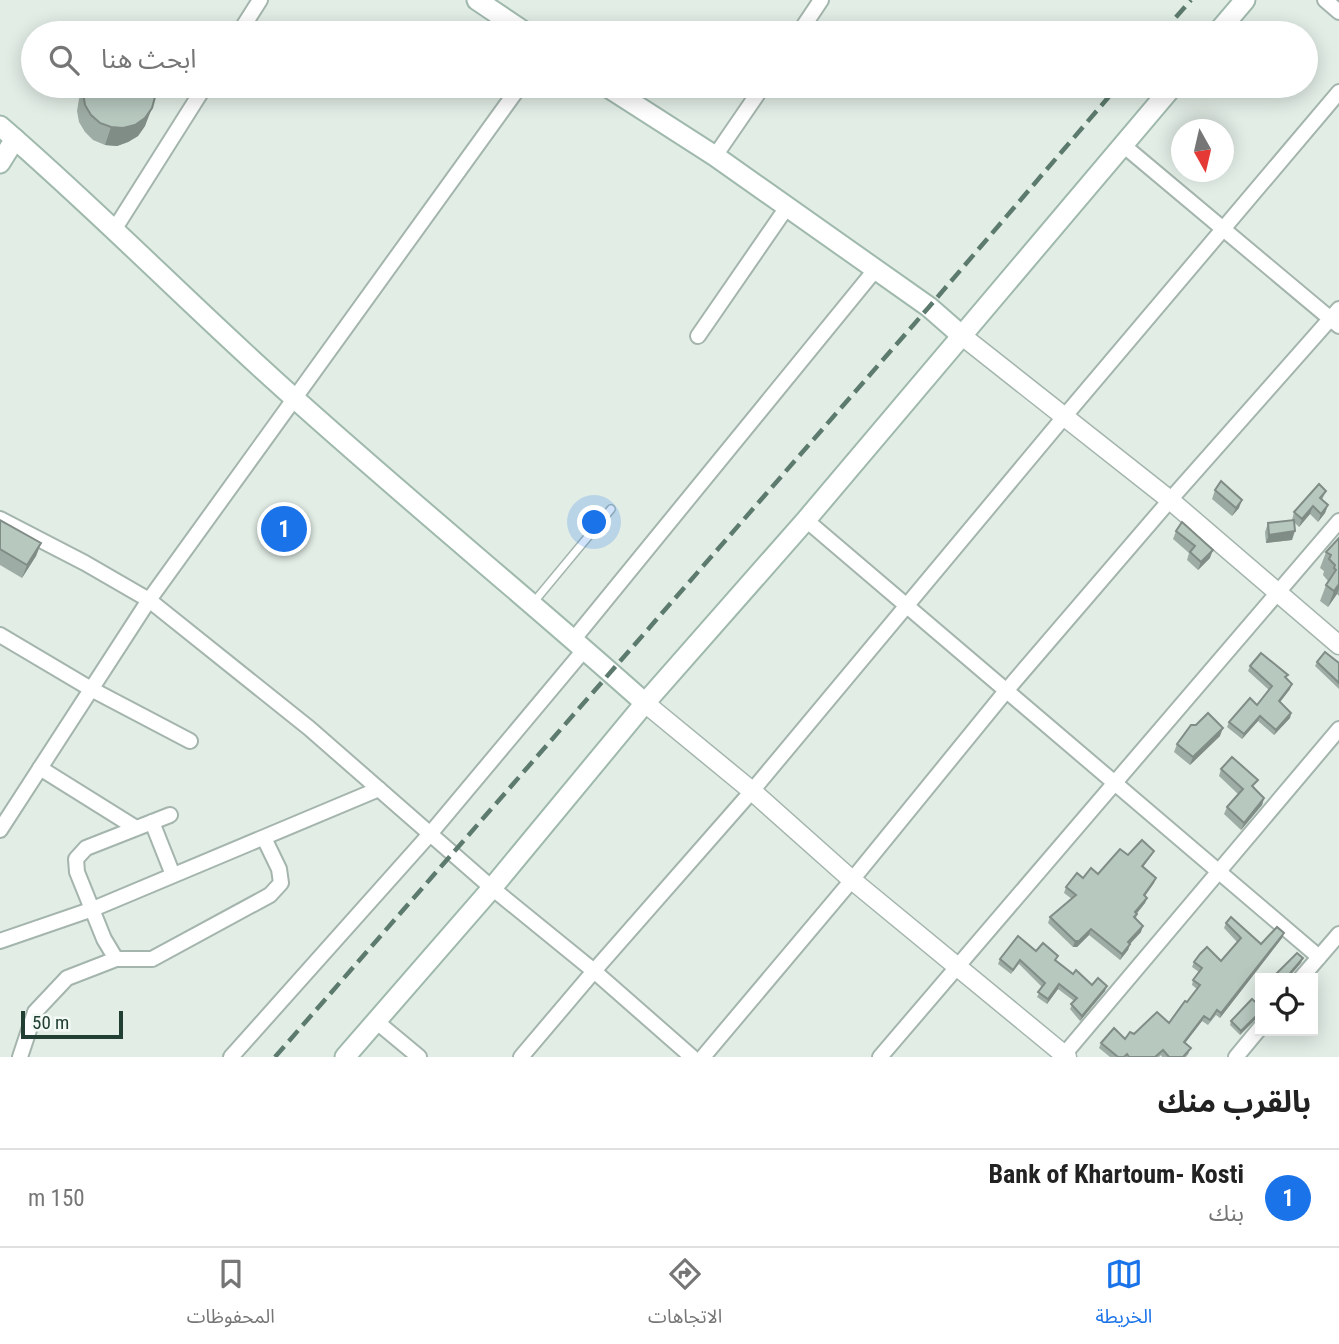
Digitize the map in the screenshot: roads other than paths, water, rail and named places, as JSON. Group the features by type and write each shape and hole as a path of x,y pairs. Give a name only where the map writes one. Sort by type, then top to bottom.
{"main road":[{"path":"477,0 508,21"},
{"path":"1227,21 1245,0"},
{"path":"625,98 715,156 929,307 961,335"},
{"path":"345,1057 492,888 645,703 806,520 1163,98"},
{"path":"0,126 295,399 645,703"},
{"path":"0,163 15,139"}],"street":[{"path":"247,21 260,0"},
{"path":"807,21 821,0"},
{"path":"1325,0 1339,12"},
{"path":"521,1057 752,791 1064,416 1339,92"},
{"path":"114,230 197,98"},
{"path":"0,830 149,600 511,98"},
{"path":"715,156 755,98"},
{"path":"703,1057 1006,691 1170,500 1336,318 1123,145"},
{"path":"698,335 787,207"},
{"path":"231,1057 430,834 875,270"},
{"path":"961,335 1170,500 1339,645"},
{"path":"0,519 149,600 309,728 492,888 594,971 692,1057"},
{"path":"806,520 1319,957"},
{"path":"880,1057 1339,521"},
{"path":"0,635 91,689 190,741"},
{"path":"645,703 1064,1056 1339,729"},
{"path":"40,768 136,828"},
{"path":"0,941 93,909 379,789"},
{"path":"116,959 104,939 77,872 76,859 86,848 170,815"},
{"path":"152,822 173,874"},
{"path":"20,1057 35,1012 67,978 116,959 152,960 270,895 281,883 279,869 264,838"},
{"path":"1305,973 1339,934"},
{"path":"377,1022 418,1057"},
{"path":"1236,1057 1255,1034"}],"lane":[{"path":"532,604 611,509"}],"railway":[{"path":"1173,21 1191,0"},
{"path":"275,1057 1108,98"}],"place":[{"name":"Bank of Khartoum- Kosti","path":"284,529"}]}
